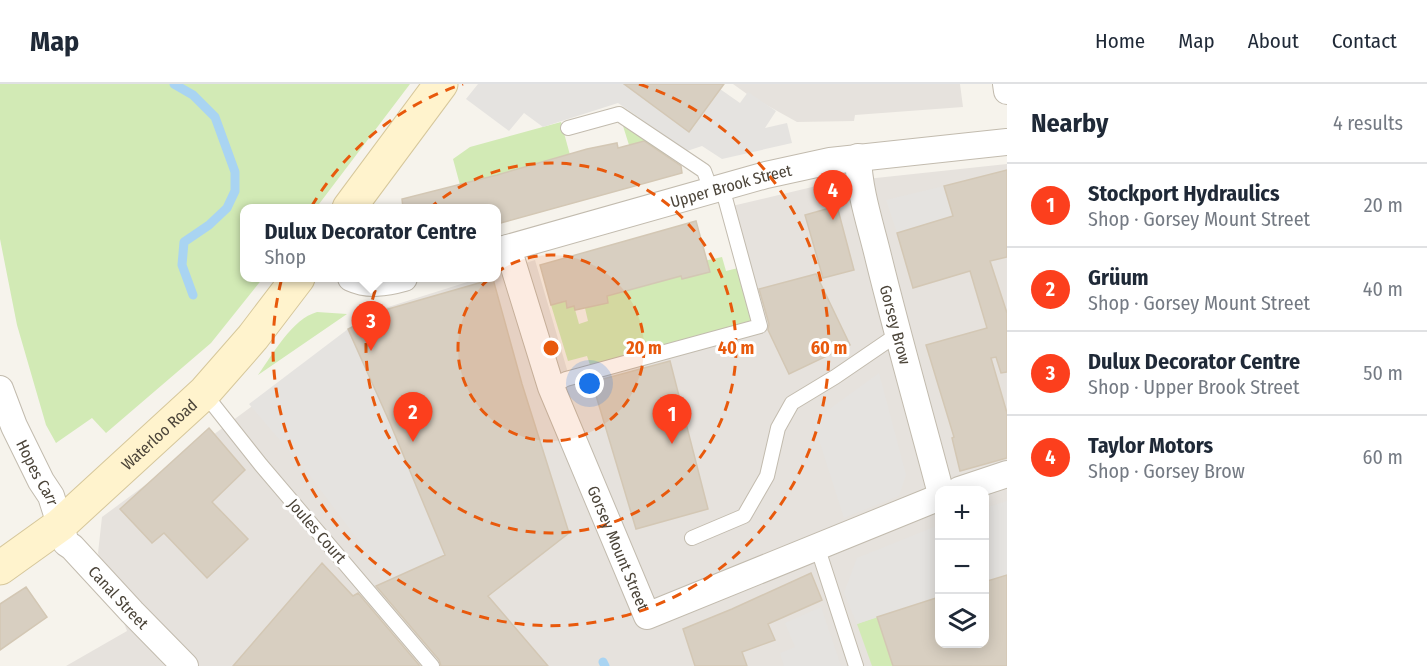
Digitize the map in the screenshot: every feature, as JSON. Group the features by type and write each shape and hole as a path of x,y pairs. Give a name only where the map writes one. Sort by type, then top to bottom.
{"main road":[{"path":"352,204 441,84"},
{"name":"Waterloo Road","path":"0,568 60,525 204,393 253,337 295,282"}],"street":[{"path":"1006,84 1007,91"},
{"name":"Upper Brook Street","path":"503,249 766,175 830,161 1007,142"},
{"name":"Gorsey Brow","path":"858,157 859,176 939,486"},
{"name":"Gorsey Mount Street","path":"503,249 551,387 646,616 935,499"},
{"path":"363,282 389,282"},
{"name":"Hopes Carr","path":"0,388 7,428 51,496 60,525"},
{"path":"971,486 1007,474"},
{"name":"Canal Street","path":"60,525 66,543 185,666"}],"lane":[{"path":"551,387 566,379 760,326 717,189 704,171 619,114 568,128"},
{"path":"692,538 744,516 767,476 778,428 792,402 835,377 898,334"},
{"name":"Joules Court","path":"204,393 261,465 432,666"},
{"path":"817,546 856,666"}],"shaded area":[{"path":"478,84 640,84 635,92 689,132 720,89 740,103 748,92 776,111 765,128 787,123 792,143 722,159 702,146 687,151 618,103 543,127 524,113 509,131 466,99"},
{"path":"733,84 960,84 963,107 855,115 854,121 797,122"},
{"path":"1007,164 1007,666 66,666 127,631 98,553 102,517 385,308 467,282 501,282 501,271 535,260 568,373 576,384 766,330 732,206 829,183"},
{"path":"944,186 953,216 897,233 886,200"},
{"path":"348,329 446,555 385,582 358,540 308,473 249,404"},
{"path":"879,373 906,475 899,496 844,518 813,421"},
{"path":"1007,501 1007,575 989,581 989,540 989,507"},
{"path":"935,527 935,598 857,624 844,593 857,558"},
{"path":"821,607 841,666 784,666 780,653 795,647 785,623"}],"green space":[{"path":"0,84 410,84 319,204 240,204 240,282 260,282 211,343 106,433 92,418 56,443 46,425 17,325 0,239"},
{"path":"561,122 570,155 545,170 542,162 530,165 532,173 460,185 453,159 470,147"},
{"path":"623,126 667,154 656,157 629,145"},
{"path":"722,257 726,271 738,268 753,322 590,365 587,356 568,361 551,305 566,301 567,308 574,306 579,324 588,321 584,304 593,306 608,302 605,288 681,276 682,279 690,264"},
{"path":"317,312 347,314 258,375 291,329"},
{"path":"877,617 893,666 872,666 857,624"}],"building":[{"path":"624,84 724,84 689,132"},
{"path":"644,141 681,166 682,173 501,223 501,204 403,204 402,199 587,149 617,143 618,148"},
{"path":"1007,170 1007,257 990,261 1007,313 1007,372 1001,373 996,357 991,358 1007,413 1007,458 960,471 952,438 954,437 926,345 987,328 970,271 913,288 897,233 953,216 944,186"},
{"path":"837,206 854,270 823,278 805,215"},
{"path":"696,221 710,272 682,279 681,276 607,296 608,303 575,310 574,306 567,308 566,301 551,305 540,265"},
{"path":"816,274 850,345 789,374 768,330 769,324 759,289"},
{"path":"483,282 494,282 522,384 569,533 488,596 548,666 441,666 439,660 376,586 445,555 348,329 385,310"},
{"path":"670,361 708,509 636,529 592,382"},
{"path":"209,428 245,470 212,502 248,539 207,578 164,533 152,543 120,509"},
{"path":"322,563 353,596 358,593 420,666 233,666"},
{"path":"811,573 822,600 768,624 775,640 742,652 747,666 695,666 683,629"},
{"path":"1007,575 1007,666 893,666 877,617 935,598 935,648 989,648 989,580"},
{"path":"26,587 47,617 0,650 0,604"}],"waterway":[{"path":"174,84 193,95 215,117 235,172 235,191 227,208 209,225 184,242 182,265 193,295"},
{"path":"603,662 605,666"}],"place":[{"name":"Taylor Motors","path":"833,220"},
{"name":"Dulux Decorator Centre","path":"371,351"},
{"name":"Grüum","path":"413,442"},
{"name":"Stockport Hydraulics","path":"672,444"}]}
